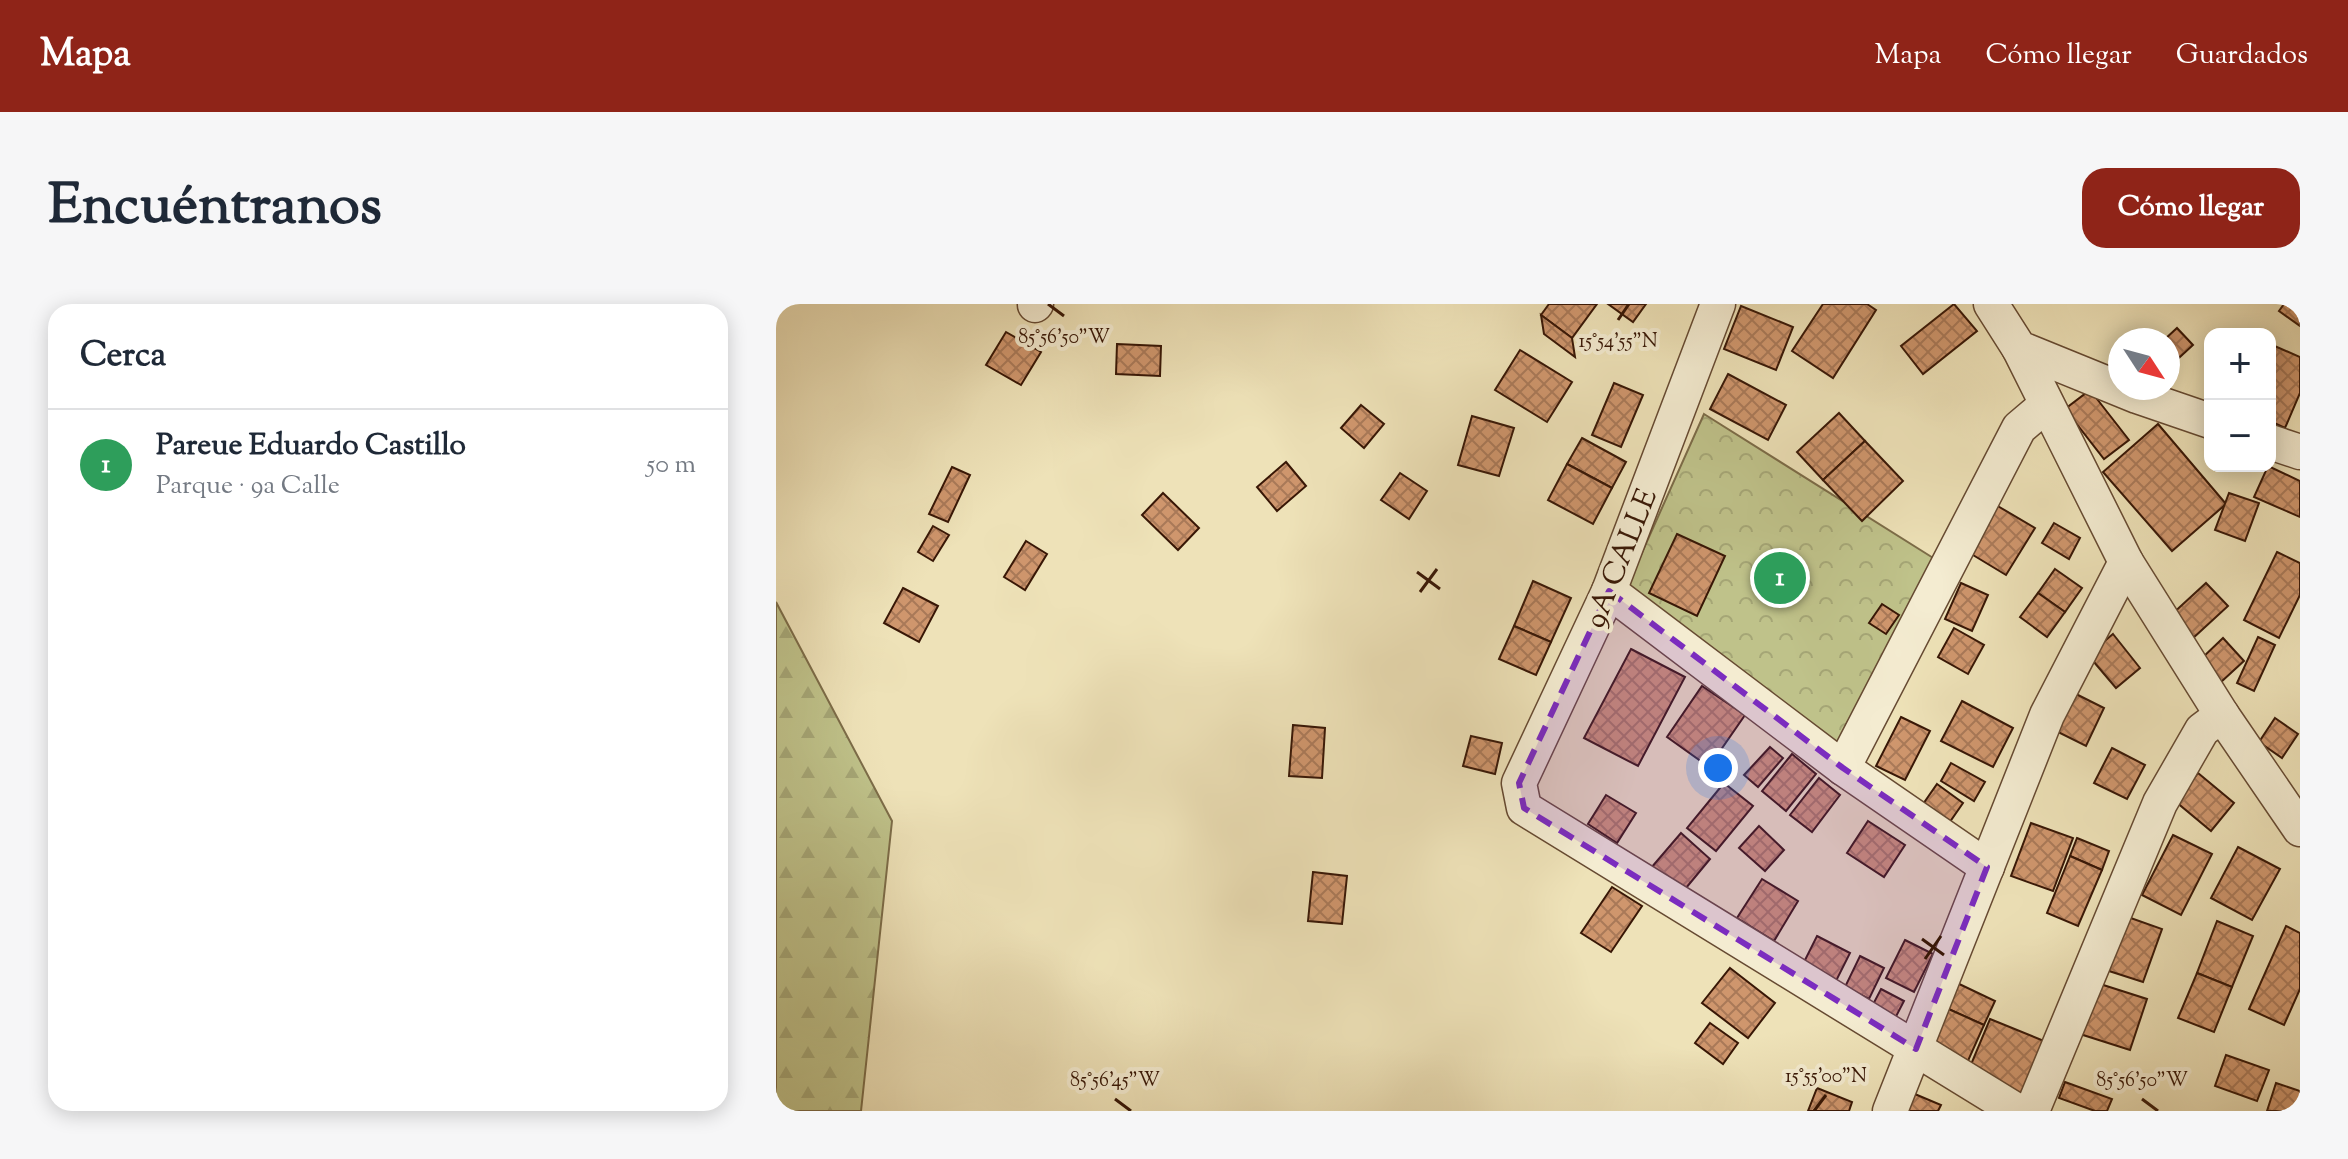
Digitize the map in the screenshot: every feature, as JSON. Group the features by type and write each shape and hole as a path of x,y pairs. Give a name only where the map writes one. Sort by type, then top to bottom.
{"street":[{"name":"9A CALLE","path":"1718,304 1609,591 1519,783 1524,808 1916,1049"},
{"path":"1991,304 2019,348 2126,562 2222,715 2300,829"},
{"path":"2019,348 2137,396 2204,419"},
{"path":"1843,768 2019,428 2046,405"},
{"path":"2276,444 2300,452"},
{"path":"1890,1111 2047,715 2126,562"},
{"path":"1609,591 1843,768 1987,867"},
{"path":"2032,1111 2160,803 2202,730 2222,715"},
{"path":"1916,1049 2017,1111"}],"highlighted area":[{"path":"1609,591 1843,768 1987,867 1916,1049 1524,808 1519,783"}],"green space":[{"path":"1704,414 1938,561 1838,755 1623,595"},
{"path":"776,602 892,821 861,1111 776,1111"}],"building":[{"path":"1549,304 1597,304 1572,338 1541,315"},
{"path":"1608,304 1646,304 1633,322"},
{"path":"1823,304 1867,304 1876,310 1833,378 1792,351"},
{"path":"1954,304 1977,331 1923,374 1901,346"},
{"path":"2284,304 2300,304 2300,326 2279,311"},
{"path":"1741,306 1793,327 1776,370 1724,349"},
{"path":"1541,315 1572,338 1575,357 1544,334"},
{"path":"2180,331 2193,345 2180,357"},
{"path":"1006,332 1041,352 1021,385 986,365"},
{"path":"1117,344 1161,346 1160,376 1116,374"},
{"path":"2276,347 2300,357 2300,393 2285,428 2276,424"},
{"path":"1520,350 1572,382 1547,422 1495,390"},
{"path":"1728,374 1786,405 1768,440 1710,409"},
{"path":"1614,383 1643,395 1621,447 1592,435"},
{"path":"2090,390 2129,440 2104,459 2065,409"},
{"path":"1361,405 1384,424 1364,448 1341,428"},
{"path":"1839,413 1865,441 1823,480 1797,452"},
{"path":"1472,416 1514,428 1499,476 1458,465"},
{"path":"2158,424 2226,504 2172,551 2103,472"},
{"path":"1582,438 1626,462 1612,488 1567,464"},
{"path":"1865,441 1903,481 1862,521 1823,480"},
{"path":"1286,462 1306,486 1277,511 1257,487"},
{"path":"1567,464 1612,488 1593,524 1548,500"},
{"path":"952,467 970,475 948,522 929,514"},
{"path":"2276,470 2300,481 2300,517 2254,497 2265,472"},
{"path":"1400,473 1427,491 1409,519 1381,500"},
{"path":"1163,493 1199,528 1178,550 1142,515"},
{"path":"2229,493 2259,503 2245,541 2215,530"},
{"path":"1996,505 2035,528 2006,575 1968,552"},
{"path":"2054,523 2080,538 2069,559 2042,543"},
{"path":"933,526 949,535 933,561 918,552"},
{"path":"1677,534 1725,556 1697,616 1649,593"},
{"path":"1026,541 1047,554 1025,590 1004,577"},
{"path":"2277,552 2300,563 2300,595 2279,638 2244,620"},
{"path":"2055,569 2082,588 2065,612 2038,593"},
{"path":"1533,581 1571,598 1551,642 1514,626"},
{"path":"1961,583 1988,595 1972,631 1945,619"},
{"path":"2206,583 2228,606 2192,639 2170,616"},
{"path":"903,588 938,606 919,642 884,623"},
{"path":"2038,593 2065,612 2047,637 2020,617"},
{"path":"1882,604 1899,615 1886,634 1869,623"},
{"path":"1514,626 1551,642 1536,675 1499,659"},
{"path":"1954,628 1984,645 1968,674 1938,657"},
{"path":"2113,634 2140,668 2116,688 2088,655"},
{"path":"2258,637 2275,645 2254,691 2237,683"},
{"path":"2223,638 2244,661 2221,682 2201,659"},
{"path":"1631,649 1685,677 1638,766 1584,738"},
{"path":"1702,686 1745,715 1709,767 1667,737"},
{"path":"2068,690 2104,708 2086,746 2050,728"},
{"path":"1962,701 2013,728 1993,767 1941,741"},
{"path":"1901,717 1930,731 1905,780 1876,766"},
{"path":"2275,718 2298,734 2282,758 2259,742"},
{"path":"1293,725 1325,728 1322,778 1289,776"},
{"path":"1471,736 1502,743 1495,774 1463,766"},
{"path":"1770,747 1783,758 1758,787 1744,775"},
{"path":"2112,748 2145,765 2127,799 2094,783"},
{"path":"1792,754 1816,774 1786,811 1762,791"},
{"path":"1951,763 1985,782 1974,801 1941,781"},
{"path":"2198,773 2234,803 2211,831 2175,801"},
{"path":"1819,778 1840,795 1812,832 1790,815"},
{"path":"1724,783 1753,806 1716,851 1687,828"},
{"path":"1937,784 1963,803 1947,826 1921,807"},
{"path":"1606,795 1636,813 1617,843 1588,824"},
{"path":"1868,821 1905,845 1884,877 1847,853"},
{"path":"2031,823 2073,838 2053,891 2011,876"},
{"path":"1759,826 1784,850 1765,871 1739,848"},
{"path":"1681,833 1710,859 1681,894 1651,868"},
{"path":"2173,835 2212,854 2181,915 2142,895"},
{"path":"2077,838 2109,851 2102,870 2070,856"},
{"path":"2238,847 2280,869 2252,920 2211,898"},
{"path":"2070,856 2102,870 2078,926 2047,913"},
{"path":"1313,872 1347,876 1342,924 1308,921"},
{"path":"1762,879 1798,901 1774,941 1737,918"},
{"path":"1612,887 1642,906 1611,952 1581,933"},
{"path":"2125,916 2162,929 2143,982 2106,970"},
{"path":"2217,921 2253,936 2232,987 2197,973"},
{"path":"2286,926 2300,933 2300,989 2284,1025 2249,1009"},
{"path":"1817,936 1850,953 1836,981 1803,964"},
{"path":"1905,940 1933,954 1914,992 1886,978"},
{"path":"1860,956 1884,968 1869,999 1845,987"},
{"path":"1730,968 1775,1003 1748,1038 1702,1003"},
{"path":"2197,973 2232,987 2214,1032 2178,1018"},
{"path":"1955,982 1995,1001 1984,1025 1944,1007"},
{"path":"2097,983 2147,999 2130,1050 2080,1034"},
{"path":"1881,989 1904,1001 1889,1030 1866,1018"},
{"path":"1944,1007 1984,1025 1963,1072 1923,1054"},
{"path":"1990,1019 2049,1043 2021,1111 1962,1086"},
{"path":"1710,1023 1738,1043 1723,1064 1695,1043"},
{"path":"2226,1055 2269,1070 2257,1101 2215,1086"},
{"path":"2065,1082 2112,1099 2107,1111 2095,1111 2059,1098"},
{"path":"2276,1083 2300,1091 2300,1111 2267,1111"},
{"path":"1817,1088 1852,1102 1849,1111 1808,1111"},
{"path":"1910,1092 1941,1105 1938,1111 1902,1111"}],"place":[{"name":"Pareue Eduardo Castillo","path":"1780,578"}]}
